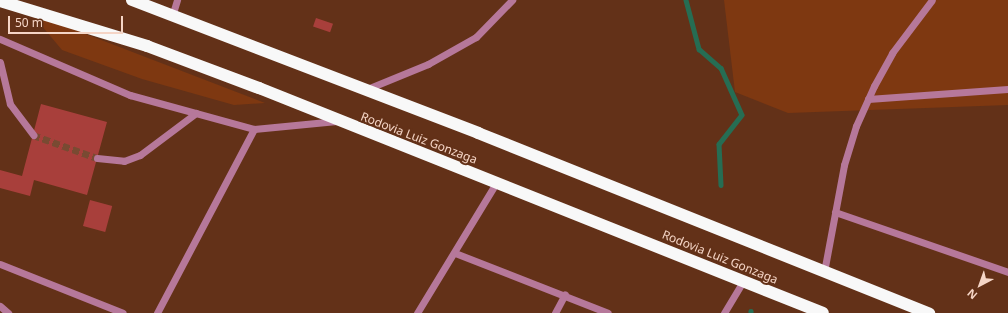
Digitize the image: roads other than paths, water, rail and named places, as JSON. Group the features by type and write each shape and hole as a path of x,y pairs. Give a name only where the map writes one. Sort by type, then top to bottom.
{"highway":[{"name":"Rodovia Luiz Gonzaga","path":"132,0 173,13 367,89 929,313"},
{"name":"Rodovia Luiz Gonzaga","path":"0,2 147,46 259,88 338,121 823,313"}],"street":[{"path":"173,13 177,0"},
{"path":"367,89 428,64 476,36 512,0"},
{"path":"824,272 844,165 868,99 892,54 932,0"},
{"path":"0,39 130,95 254,129 338,121"},
{"path":"0,62 10,104 33,135"},
{"path":"868,99 1008,89"},
{"path":"97,158 124,161 140,155 196,113"},
{"path":"157,313 254,129"},
{"path":"417,313 455,253 496,183"},
{"path":"835,212 1008,272"},
{"path":"455,253 565,294 608,313"},
{"path":"0,264 123,313"},
{"path":"724,313 743,281"},
{"path":"555,313 565,294"},
{"path":"0,306 8,313"}],"waterway":[{"path":"686,0 699,49 721,68 742,115 719,144 721,185"}],"tunnel":[{"path":"33,135 97,158"}]}
